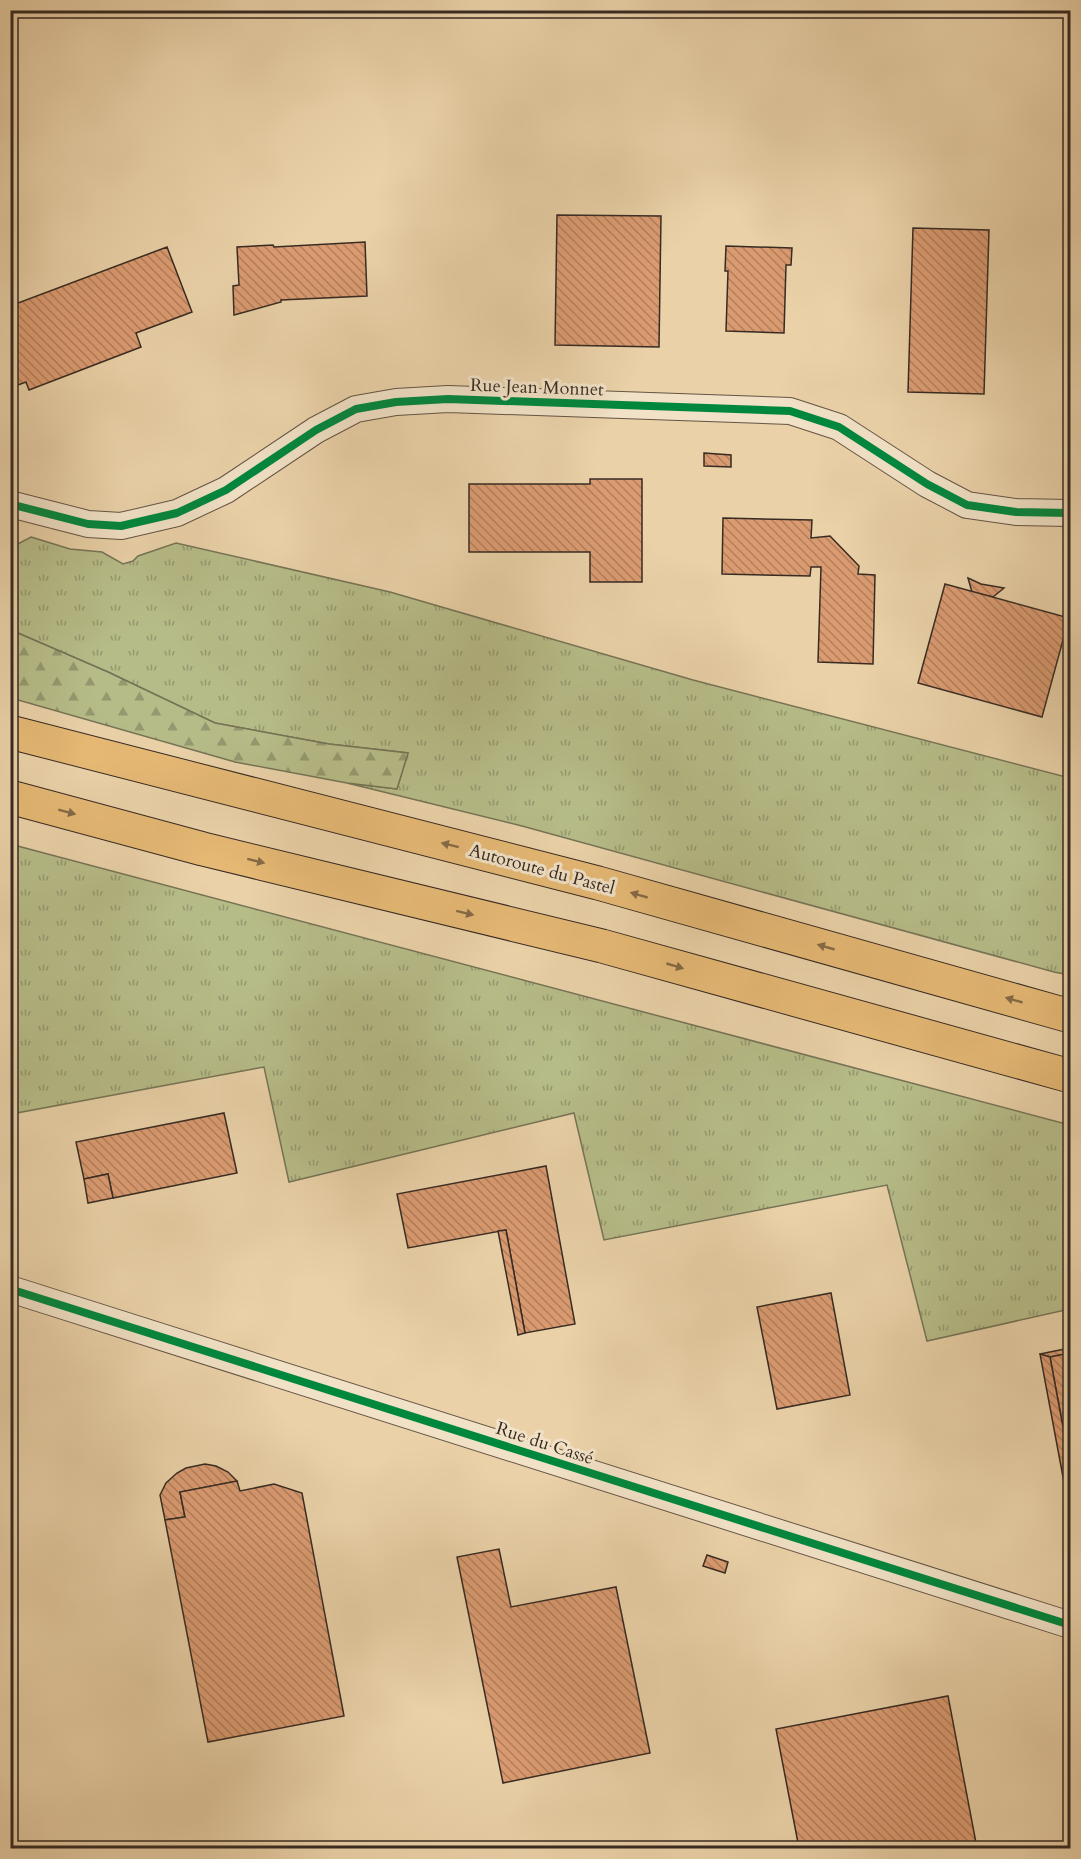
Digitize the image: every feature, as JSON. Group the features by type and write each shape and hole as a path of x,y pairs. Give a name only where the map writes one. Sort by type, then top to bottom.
{"highway":[{"name":"Autoroute du Pastel","path":"10,732 598,883 1071,1016"},
{"path":"10,797 203,849 602,946 1071,1076"}],"street":[{"name":"Rue Jean Monnet","path":"10,504 88,524 121,526 177,513 226,490 316,430 356,409 396,402 448,399 790,411 839,428 927,484 967,505 1016,512 1071,513"},
{"name":"Rue du Cassé","path":"10,1289 1071,1626"}],"green space":[{"path":"31,537 70,549 102,552 123,564 133,561 138,556 176,543 390,592 693,680 1070,778 1070,975 522,826 347,783 397,789 408,753 329,744 215,723 108,672 11,630 10,548"},
{"path":"11,630 108,672 215,723 329,744 408,753 397,789 347,783 235,762 11,698"},
{"path":"10,844 1070,1125 1070,1309 927,1341 887,1185 604,1240 574,1113 289,1182 264,1067 11,1114"}],"building":[{"path":"715,10 757,10 757,13 715,14"},
{"path":"557,215 661,216 659,347 555,345"},
{"path":"913,228 989,230 984,394 908,392"},
{"path":"365,242 367,296 281,300 281,302 234,315 233,286 239,285 237,247"},
{"path":"726,246 792,248 791,265 786,265 784,333 726,331 728,271 725,271"},
{"path":"167,247 192,312 136,333 141,347 29,390 26,382 10,388 10,306"},
{"path":"704,453 731,455 731,467 704,466"},
{"path":"590,479 642,479 642,582 590,582 590,552 469,552 469,484 590,484"},
{"path":"723,518 812,520 811,538 830,536 859,566 858,574 875,575 873,664 818,662 821,567 811,567 810,576 722,574"},
{"path":"968,578 981,584 1004,588 993,597 972,592"},
{"path":"945,584 1069,618 1042,717 918,683"},
{"path":"224,1113 237,1173 113,1198 108,1174 84,1179 76,1142"},
{"path":"546,1166 575,1324 525,1333 506,1230 408,1248 397,1194"},
{"path":"108,1174 113,1198 88,1203 84,1179"},
{"path":"506,1230 525,1333 518,1335 498,1231"},
{"path":"831,1293 850,1395 777,1409 757,1307"},
{"path":"1070,1348 1070,1353 1050,1357 1040,1354"},
{"path":"1070,1353 1070,1465 1050,1357"},
{"path":"1040,1354 1050,1357 1070,1465 1070,1495 1066,1493"},
{"path":"205,1464 228,1472 237,1481 180,1492 185,1517 165,1520 160,1495 166,1483 186,1468"},
{"path":"237,1481 240,1491 274,1484 302,1493 344,1716 208,1742 165,1520 185,1517 180,1492"},
{"path":"499,1549 511,1607 616,1587 650,1753 503,1783 457,1557"},
{"path":"707,1555 728,1562 725,1573 703,1566"},
{"path":"948,1696 977,1848 799,1848 776,1729"}],"cycle path":[{"path":"10,504 88,524 121,526 177,513 226,490 316,430 356,409 396,402 448,399 790,411 839,427 927,484 967,505 1016,512 1070,513"},
{"path":"10,1289 1070,1625"}]}
